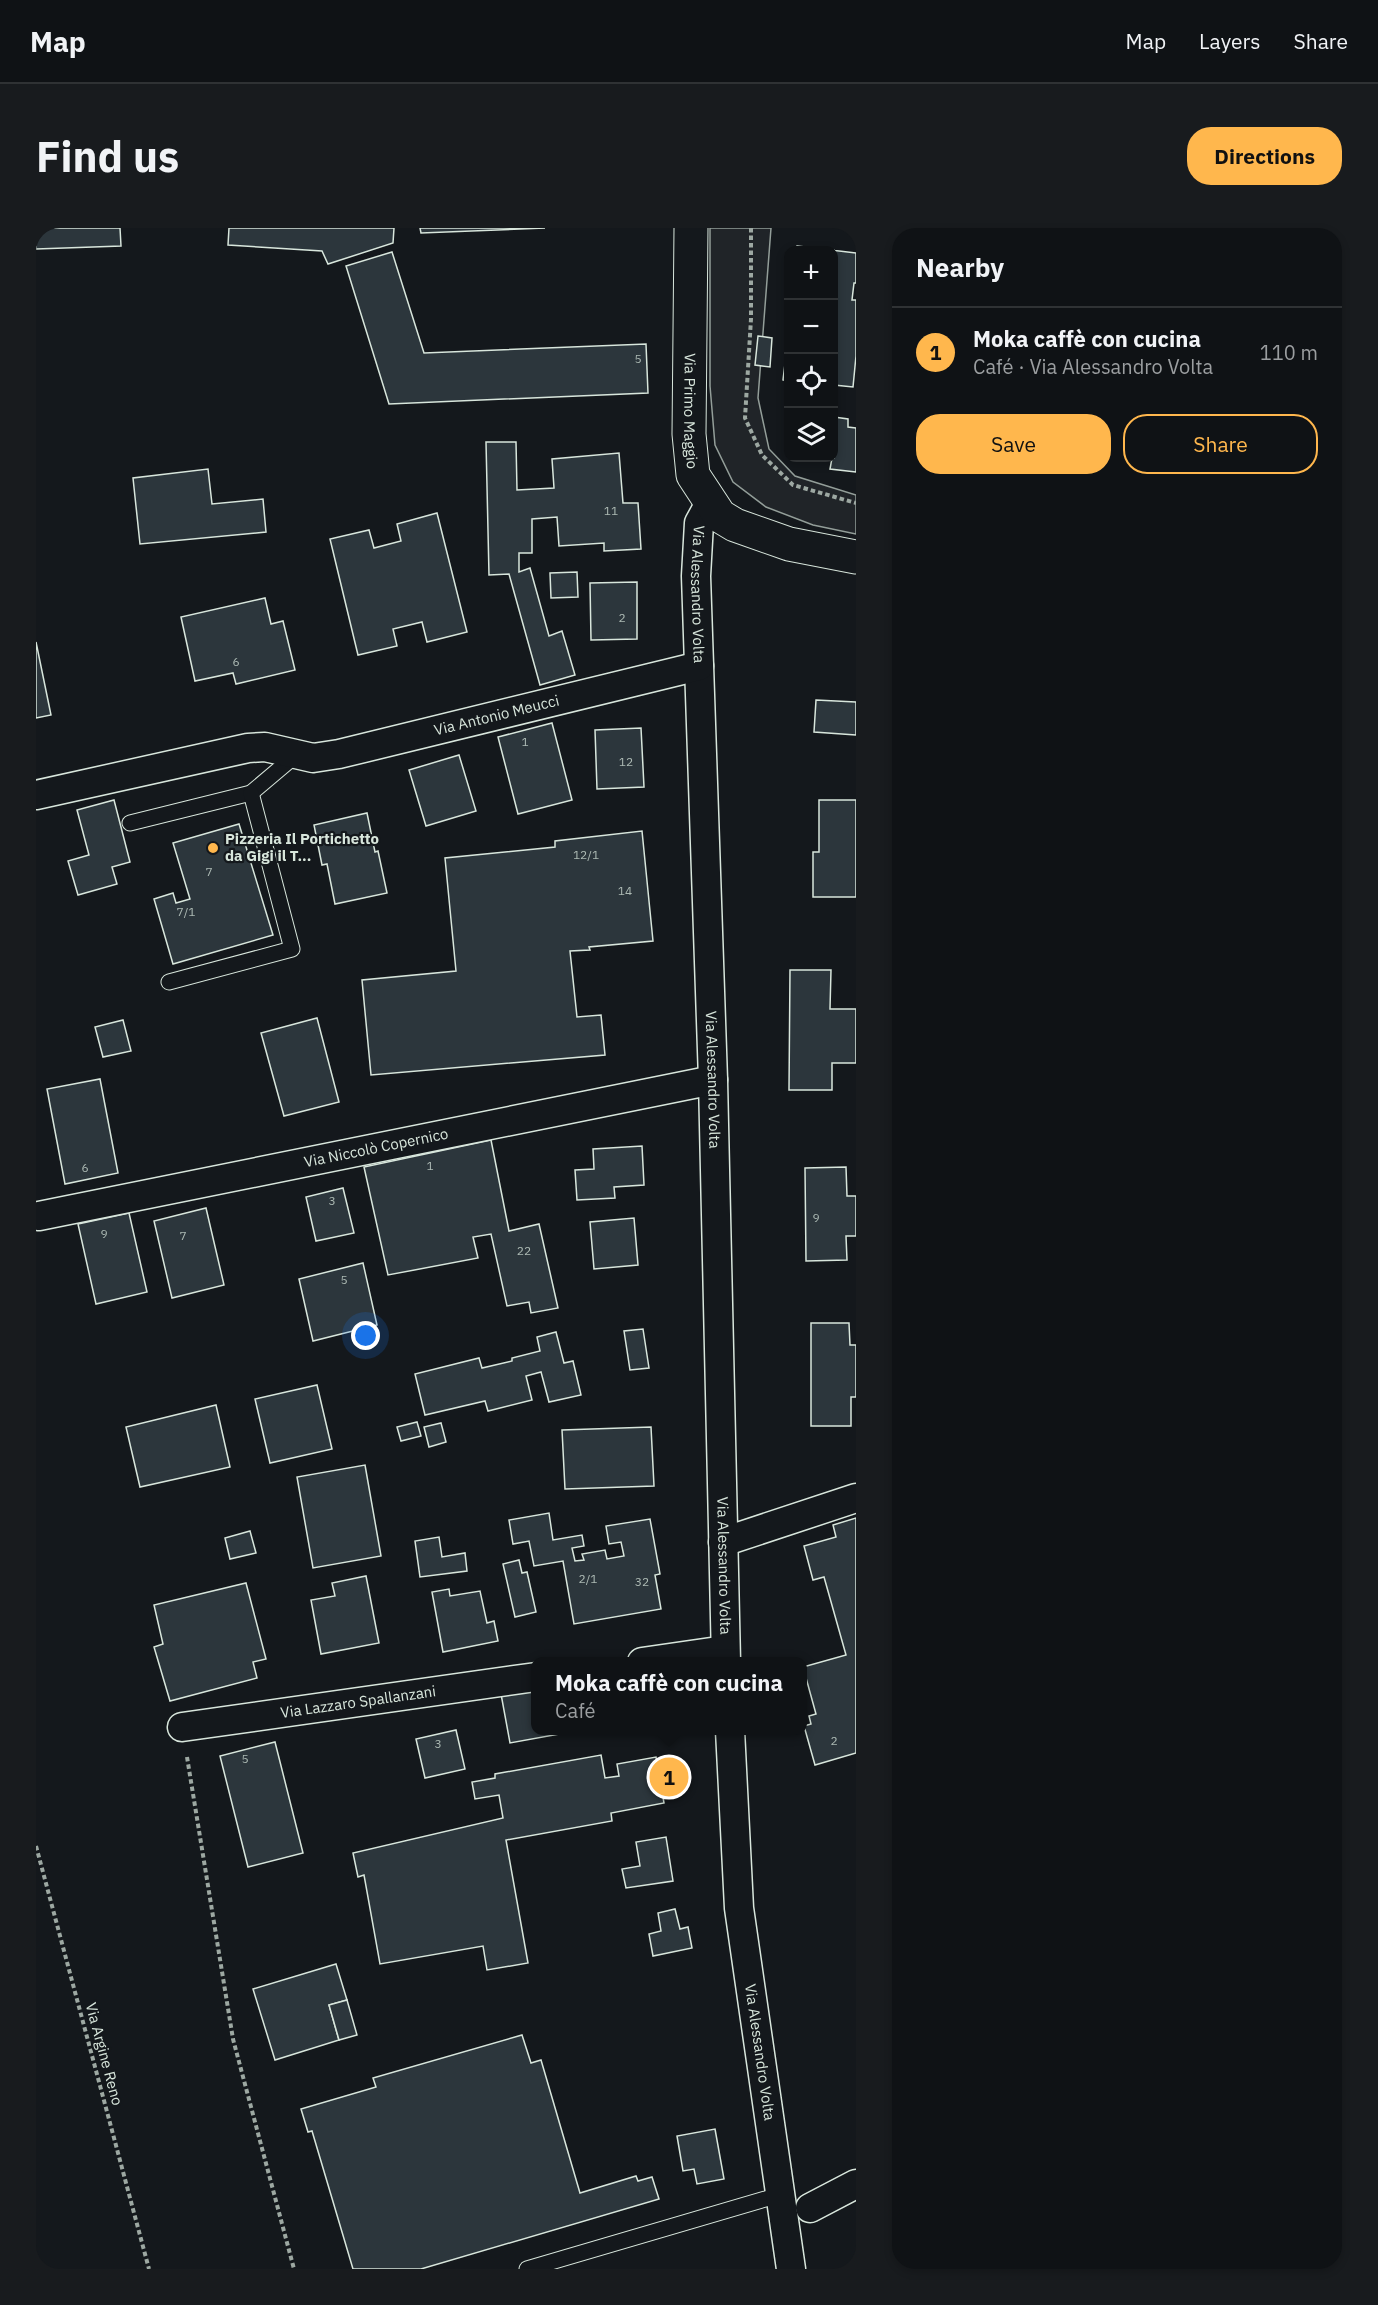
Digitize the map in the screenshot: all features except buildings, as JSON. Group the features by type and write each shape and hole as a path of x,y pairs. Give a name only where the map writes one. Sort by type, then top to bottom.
{"main road":[{"name":"Via Primo Maggio","path":"691,228 689,422 693,475 720,516 748,531 789,544 856,557"}],"street":[{"name":"Via Alessandro Volta","path":"710,503 699,523 696,576 713,1080 725,1656"},
{"name":"Via Antonio Meucci","path":"36,795 248,748 265,747 313,758 339,754 699,666"},
{"name":"Via Niccolò Copernico","path":"39,1216 713,1080"},
{"path":"723,1542 856,1498"},
{"name":"Via Lazzaro Spallanzani","path":"182,1727 531,1678"},
{"name":"Via Alessandro Volta","path":"730,1735 739,1908 791,2269"},
{"path":"810,2208 856,2184"}],"lane":[{"path":"130,824 251,793 296,755"},
{"path":"168,982 292,949 251,793"},
{"path":"527,2269 779,2195"}],"path":[{"path":"751,228 751,319 744,418 762,454 793,484 856,503"},
{"path":"182,1727 233,2039 294,2269"},
{"name":"Via Argine Reno","path":"36,1846 149,2269"}],"shaded area":[{"path":"710,228 771,228 758,398 769,449 795,476 856,495 856,534 813,525 766,507 733,482 715,445 710,386"}],"place":[{"name":"Pizzeria Il Portichetto da Gigi il T...","path":"213,848"},
{"name":"Moka caffè con cucina","path":"669,1777"}]}
